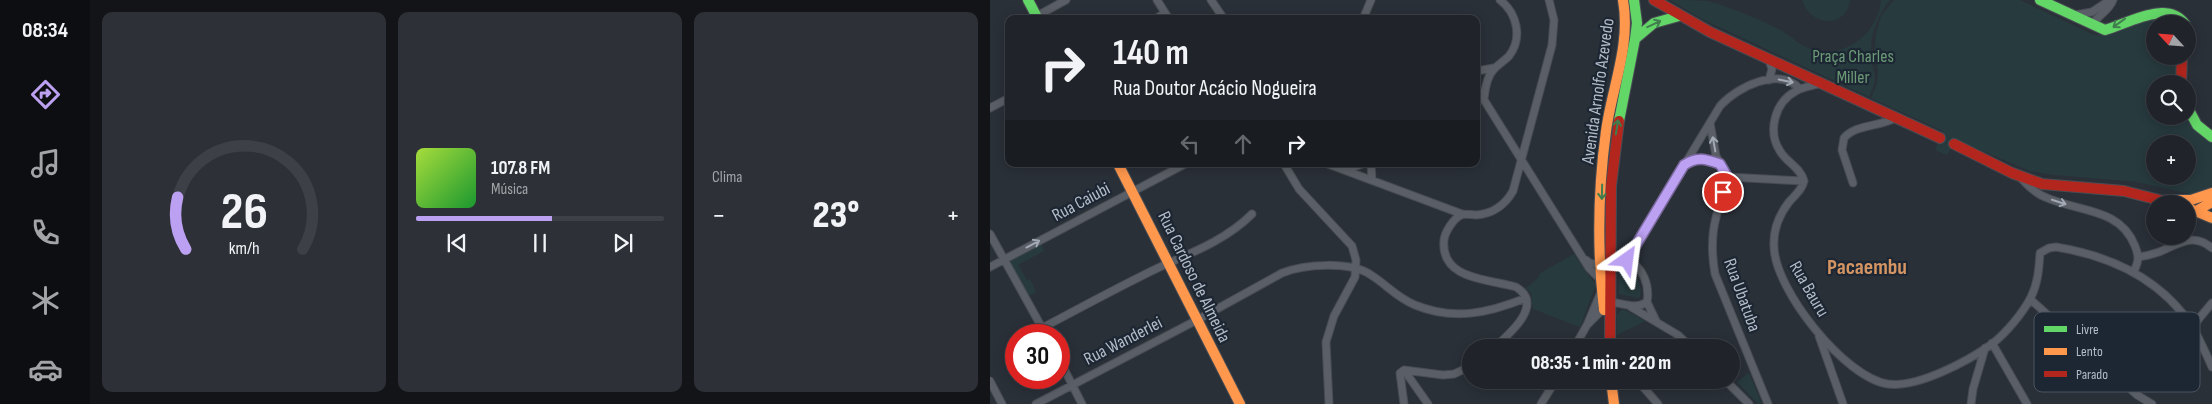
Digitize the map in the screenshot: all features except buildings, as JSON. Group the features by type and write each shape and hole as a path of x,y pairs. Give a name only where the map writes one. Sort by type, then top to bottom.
{"main road":[{"path":"1028,0 1036,15"},
{"name":"Avenida Arnolfo Azevedo","path":"1607,304 1602,170 1606,129 1626,24 1623,0"},
{"name":"Avenida Arnolfo Azevedo","path":"1607,304 1602,285 1606,263 1614,147 1635,39 1637,23 1634,0"},
{"path":"1654,0 1679,16 1769,60 1940,138"},
{"path":"2040,0 2100,29 2109,29 2122,22 2138,6"},
{"path":"2163,2 2178,10 2180,15"},
{"path":"1635,39 1640,32 1655,22 1679,16"},
{"path":"2196,122 2212,137"},
{"path":"1954,144 2020,176 2042,184 2105,188 2146,196"},
{"name":"Rua Cardoso de Almeida","path":"1120,167 1240,404"},
{"path":"2196,198 2212,193"},
{"path":"2196,208 2212,202"},
{"path":"2196,212 2212,218"},
{"path":"1607,304 1611,339"},
{"path":"1612,389 1614,404"}],"street":[{"path":"1040,15 1066,0"},
{"path":"1157,0 1166,15"},
{"path":"1211,0 1221,15"},
{"path":"1364,15 1371,0"},
{"path":"1484,99 1488,79 1494,68 1510,54 1516,39 1514,15 1500,0"},
{"path":"1337,167 1462,214 1484,214 1502,205 1513,191 1517,180 1553,38 1554,20 1549,0"},
{"path":"2073,16 2092,12 2111,0"},
{"path":"2092,24 2109,8 2111,0"},
{"path":"1769,60 1772,69 1769,80"},
{"path":"1480,70 1494,68"},
{"path":"1627,260 1720,106 1731,95 1769,80 1790,81 1800,89"},
{"path":"1710,123 1720,164 1728,178 1804,180 1800,172 1779,150 1774,131 1776,115 1789,96 1815,82"},
{"path":"1480,94 1593,274 1602,285 1587,325 1579,339"},
{"path":"990,108 1005,100"},
{"path":"1853,183 1842,153 1844,138 1853,131 1886,123 1895,118"},
{"path":"1510,139 1520,139 1529,134"},
{"path":"1684,165 1695,159 1702,158 1720,164"},
{"name":"Rua Caiubi","path":"990,267 1179,167"},
{"path":"1286,167 1299,189 1352,246 1356,267 1353,283 1334,316 1326,342 1329,404"},
{"path":"1346,170 1354,167"},
{"path":"1372,167 1372,180"},
{"path":"2020,176 2030,188 2044,197 2098,212 2114,219 2132,239 2139,258 2134,271"},
{"path":"1517,180 1534,178"},
{"name":"Rua Ubatuba","path":"1728,178 1713,225 1711,251 1715,274 1768,404"},
{"name":"Rua Bauru","path":"1804,180 1801,189 1780,217 1774,236 1776,260 1790,293 1819,334 1841,356 1877,381 1895,384 1913,382 1935,375 1992,344"},
{"path":"1050,324 1228,234 1252,214"},
{"path":"1462,214 1445,236 1444,248 1448,261 1454,268 1465,274 1516,287 1522,291 1526,298 1524,314 1517,327 1504,339"},
{"path":"990,234 1040,324"},
{"path":"2139,258 2159,252 2184,240 2200,242 2212,248"},
{"path":"2027,404 1992,344 2030,299 2037,281 2040,253 2049,248 2077,251 2110,260 2134,271 2168,298 2180,312"},
{"path":"1586,260 1590,264 1627,260 1637,266 1642,274 1648,292 1648,302 1656,321"},
{"name":"Rua Wanderlei","path":"1036,404 1197,320 1282,273 1294,269 1318,266 1356,267"},
{"path":"1356,267 1371,275 1405,301 1435,312 1478,313 1491,311 1526,298"},
{"path":"2030,299 2044,312"},
{"path":"1587,325 1607,304 1631,306 1648,302"},
{"path":"2200,317 2212,303"},
{"path":"1631,306 1682,339"},
{"path":"1819,334 1843,404"},
{"path":"2200,343 2212,368"},
{"path":"1971,404 1973,389 1985,348"},
{"path":"1404,370 1443,375 1454,374 1462,370"},
{"path":"1404,370 1400,373 1404,404"},
{"path":"1404,370 1428,404"},
{"path":"1070,380 1082,404"},
{"path":"990,381 1002,404"},
{"path":"1544,402 1551,389"},
{"path":"1645,389 1658,404"},
{"path":"1734,389 1749,404"},
{"path":"2134,392 2152,404"},
{"path":"2137,395 2137,404"}],"green space":[{"name":"Praça Charles Miller","path":"1670,0 1694,0 1716,3 1774,27 1809,49 1826,52 1849,46 1859,40 1874,23 1879,12 1881,0 1890,0 1881,13 1873,33 1871,55 1875,79 1869,97 1702,19"},
{"path":"1802,0 1850,0 1842,16 1836,20 1828,21 1820,20 1812,15 1806,9"},
{"path":"1894,0 2020,0 2094,35 2115,34 2140,13 2152,7 2167,12 2171,15 2146,15 2146,65 2178,65 2178,75 2146,75 2146,125 2193,125 2212,143 2212,189 2194,195 2150,185 2196,185 2196,135 2146,135 2146,184 2030,171 1956,140 1947,155 1935,150 1943,131 1871,98 1877,84 1876,34 1881,16"},
{"path":"1041,243 1044,251 1018,265 1027,280 1030,279 1036,292 1028,296 1008,261"},
{"path":"1574,254 1596,284 1580,327 1533,309 1531,293 1526,288 1539,277 1540,273"},
{"path":"1619,269 1630,270 1634,274 1640,288 1639,298 1619,294"},
{"path":"1621,310 1625,310 1645,321 1617,335 1617,315"},
{"path":"1749,373 1762,404 1758,404 1740,385 1740,380"}],"traffic: fast":[{"path":"1028,0 1036,15"},
{"path":"1619,121 1637,23 1634,0"},
{"path":"2040,0 2105,30 2146,16"},
{"path":"2148,15 2159,13 2172,15"},
{"path":"1635,39 1654,23 1679,16"},
{"path":"2196,123 2212,137"}],"traffic: slow":[{"path":"1604,310 1599,243 1601,176 1606,131 1623,50 1625,33 1623,0"},
{"path":"1120,167 1240,404"},
{"path":"2196,198 2212,193"},
{"path":"2196,211 2212,202"},
{"path":"2196,211 2212,218"},
{"path":"1612,389 1614,404"}],"traffic: jam":[{"path":"1654,0 1710,32 1940,138"},
{"path":"2181,75 2182,65"},
{"path":"1610,339 1611,186 1619,121"},
{"path":"1954,144 2012,173 2042,184 2124,191 2146,197"}],"district":[{"name":"Pacaembu","path":"1867,267"}],"route":[{"path":"1627,260 1684,165 1689,161 1702,158 1720,164 1728,178 1723,192"}]}
